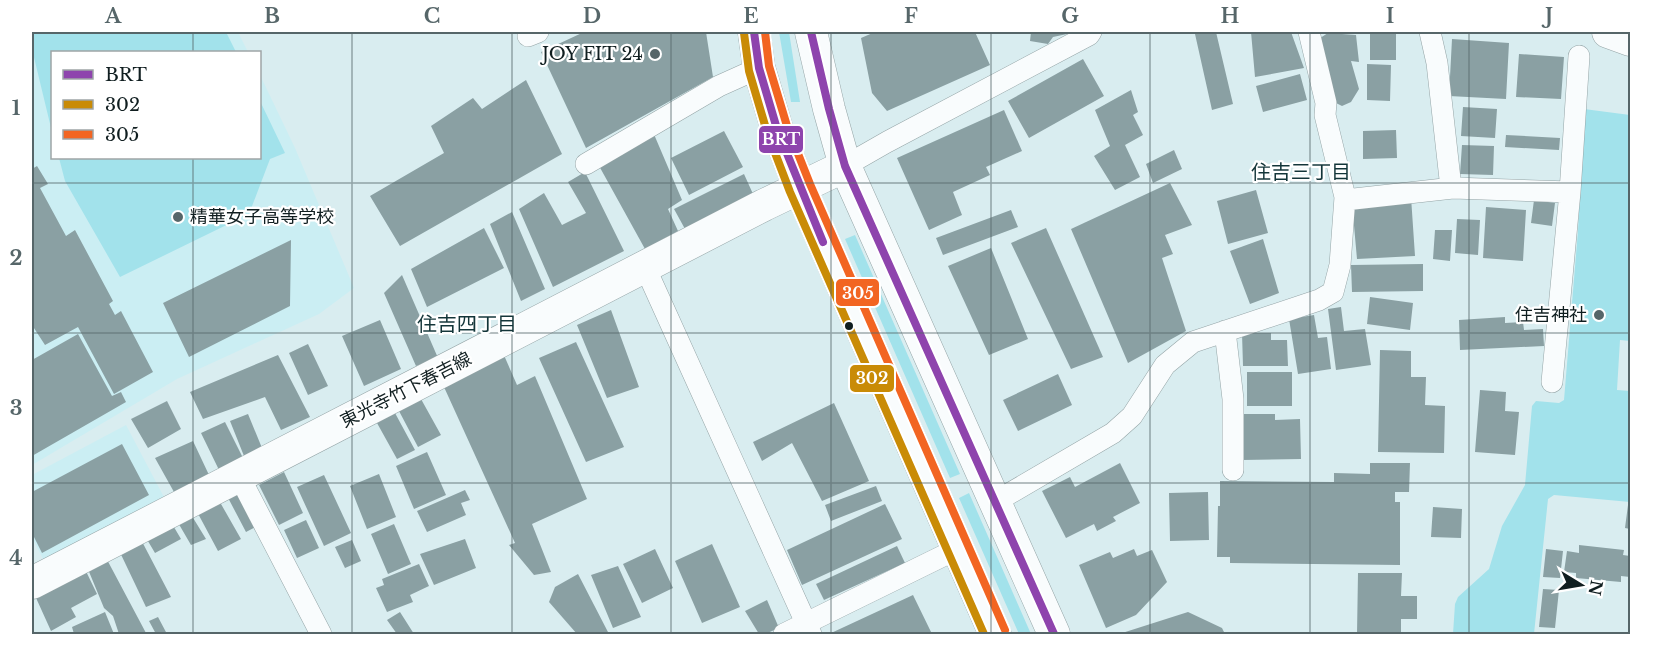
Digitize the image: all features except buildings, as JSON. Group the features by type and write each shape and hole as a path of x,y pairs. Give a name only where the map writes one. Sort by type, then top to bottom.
{"main road":[{"path":"754,32 759,68 777,129 800,188 995,634"},
{"path":"811,32 845,166 1053,634"},
{"path":"1608,32 1630,39"},
{"name":"東光寺竹下春吉線","path":"35,574 239,476 845,166"}],"street":[{"path":"845,166 1091,32"},
{"path":"995,502 1113,433 1132,416 1166,365 1193,342 1319,300 1333,292 1340,266 1345,200 1309,32"},
{"path":"1430,32 1437,63 1451,188"},
{"path":"1552,382 1570,192 1579,56"},
{"path":"586,164 719,86 759,68"},
{"path":"1345,200 1451,188 1570,192"},
{"path":"645,267 808,629"},
{"path":"1225,331 1233,399 1233,470"},
{"path":"239,476 321,634"},
{"path":"784,634 808,629 957,549"}],"shaded area":[{"name":"精華女子高等学校","path":"32,32 238,32 248,51 51,51 51,159 261,159 261,77 295,148 354,288 319,314 177,379 32,465"},
{"path":"32,32 226,32 236,51 51,51 51,128 32,49"},
{"path":"779,32 789,32 800,102 791,102"},
{"path":"261,103 285,153 270,159 249,214 120,277 65,181 59,159 261,159"},
{"path":"1584,109 1630,115 1630,341 1620,340 1617,390 1630,391 1630,502 1554,495 1548,499 1534,634 1453,634 1455,604 1458,597 1489,569 1502,526 1525,485 1532,406 1536,401 1559,403 1564,400 1578,231"},
{"path":"855,235 960,474 950,478 845,239"},
{"path":"126,425 166,501 46,565 32,537 32,475"},
{"path":"969,493 1031,634 1019,634 959,498"}],"transit line":[{"name":"BRT","path":"754,32 759,68 777,129 823,242"},
{"name":"305","path":"765,32 769,66 787,126 810,184 1005,630"},
{"name":"BRT","path":"811,32 845,166 1054,634"},
{"name":"302","path":"744,33 749,71 767,132 790,192 984,634"}],"place":[{"name":"JOY FIT 24","path":"655,54"},
{"name":"精華女子高等学校","path":"178,217"},
{"name":"住吉神社","path":"1599,315"}],"district":[{"name":"住吉三丁目","path":"1301,172"},
{"name":"住吉四丁目","path":"467,324"}]}
